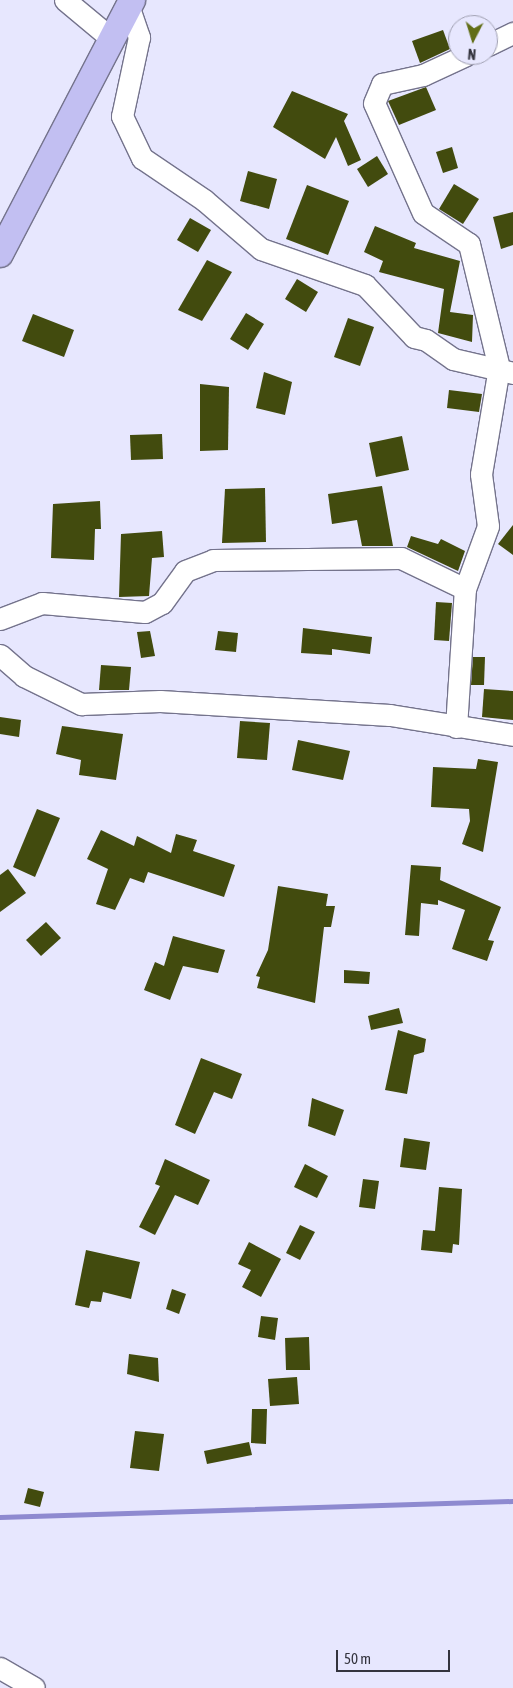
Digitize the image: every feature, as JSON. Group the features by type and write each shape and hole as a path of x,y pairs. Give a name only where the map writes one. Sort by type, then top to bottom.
{"main road":[{"path":"0,254 113,40 130,4"}],"street":[{"path":"64,0 113,40"},
{"path":"130,4 139,37 122,116 142,158 204,200 261,249 347,276 365,285 414,337 426,340 453,359 506,370"},
{"path":"498,40 513,33"},
{"path":"448,63 423,75 382,84 374,103 423,213 468,244 506,370 481,474 488,526 465,589 456,727"},
{"path":"0,618 42,603 146,612 162,603 186,571 213,560 401,558 465,589"},
{"path":"0,656 24,676 81,704 160,701 380,714 513,735"},
{"path":"0,1668 34,1688"}],"building":[{"path":"443,30 448,44 448,50 420,63 412,41"},
{"path":"426,87 436,110 399,125 388,101"},
{"path":"292,91 348,114 344,121 361,160 348,166 336,137 325,159 273,127"},
{"path":"452,147 458,168 443,173 436,152"},
{"path":"377,156 388,174 368,187 357,169"},
{"path":"248,171 277,179 269,209 240,201"},
{"path":"454,184 479,199 463,224 439,209"},
{"path":"307,185 349,201 328,255 286,239"},
{"path":"513,212 513,245 501,249 493,217"},
{"path":"190,218 211,230 198,252 177,240"},
{"path":"375,226 416,243 414,248 460,261 450,312 473,315 472,342 438,333 444,289 379,272 383,261 364,252"},
{"path":"207,260 232,272 202,321 178,310"},
{"path":"297,279 318,292 306,312 285,299"},
{"path":"246,313 264,324 248,350 230,339"},
{"path":"33,314 74,330 64,357 22,341"},
{"path":"348,318 374,327 360,366 334,357"},
{"path":"264,372 292,382 285,415 256,408"},
{"path":"200,384 229,387 228,450 200,451"},
{"path":"449,390 482,394 479,412 447,408"},
{"path":"162,434 163,459 131,460 130,435"},
{"path":"402,436 409,470 376,477 369,443"},
{"path":"382,486 393,546 362,546 357,520 332,524 328,494"},
{"path":"265,488 266,542 222,543 225,489"},
{"path":"100,501 101,529 95,529 94,560 51,558 53,504"},
{"path":"513,525 513,555 498,544"},
{"path":"162,531 164,557 152,558 149,596 119,597 121,534"},
{"path":"411,536 438,544 441,539 465,551 458,571 407,547"},
{"path":"436,602 452,603 449,641 434,640"},
{"path":"303,628 372,637 370,654 332,649 332,655 301,653"},
{"path":"150,631 155,656 141,658 137,632"},
{"path":"218,631 238,633 236,652 215,650"},
{"path":"473,657 485,657 484,685 471,685"},
{"path":"101,665 131,667 129,690 99,690"},
{"path":"484,689 513,691 513,720 482,717"},
{"path":"0,717 21,720 19,737 0,734"},
{"path":"240,721 270,723 267,760 237,758"},
{"path":"62,726 123,734 116,780 79,775 81,760 56,754"},
{"path":"298,740 350,751 343,780 292,770"},
{"path":"478,759 498,762 483,852 462,844 470,821 469,809 431,807 433,767 476,769"},
{"path":"37,809 60,818 35,877 13,867"},
{"path":"101,830 134,846 137,836 171,853 176,834 197,840 193,851 235,865 224,897 148,872 144,883 130,878 115,910 96,904 108,869 87,859"},
{"path":"411,865 441,867 440,880 501,907 488,940 494,941 487,961 452,949 465,910 438,900 438,905 421,903 419,936 405,935"},
{"path":"8,869 26,893 0,912 0,875"},
{"path":"278,886 328,894 326,906 335,906 331,927 324,927 315,1003 257,988 260,977 256,976 268,950"},
{"path":"46,922 61,938 41,956 26,940"},
{"path":"173,936 225,950 218,973 183,966 170,1000 144,990 155,962 164,966"},
{"path":"344,970 370,972 369,984 344,983"},
{"path":"399,1008 403,1023 371,1030 368,1016"},
{"path":"398,1030 426,1039 424,1052 414,1055 407,1094 385,1090"},
{"path":"201,1058 242,1074 232,1099 214,1092 195,1134 175,1125"},
{"path":"312,1098 344,1110 335,1136 308,1126"},
{"path":"404,1138 430,1142 426,1170 400,1167"},
{"path":"165,1159 210,1180 198,1205 175,1195 155,1235 139,1227 160,1186 155,1184"},
{"path":"305,1164 328,1176 317,1198 294,1187"},
{"path":"363,1179 379,1181 375,1209 359,1207"},
{"path":"439,1187 462,1189 459,1245 453,1244 452,1253 421,1250 423,1230 435,1231"},
{"path":"300,1225 315,1232 300,1260 286,1253"},
{"path":"249,1242 281,1259 261,1297 242,1287 251,1270 238,1264"},
{"path":"86,1250 140,1262 131,1299 103,1292 101,1302 91,1301 89,1308 75,1305"},
{"path":"172,1289 186,1294 179,1314 166,1309"},
{"path":"261,1316 278,1318 275,1340 258,1337"},
{"path":"309,1337 310,1370 286,1370 285,1338"},
{"path":"129,1354 158,1358 159,1382 127,1374"},
{"path":"297,1377 299,1404 270,1406 268,1379"},
{"path":"252,1409 267,1409 266,1444 251,1443"},
{"path":"135,1431 164,1434 159,1471 130,1468"},
{"path":"249,1442 252,1455 207,1464 204,1451"},
{"path":"28,1488 44,1492 40,1507 24,1503"}],"waterway":[{"path":"0,1517 513,1501"}]}
